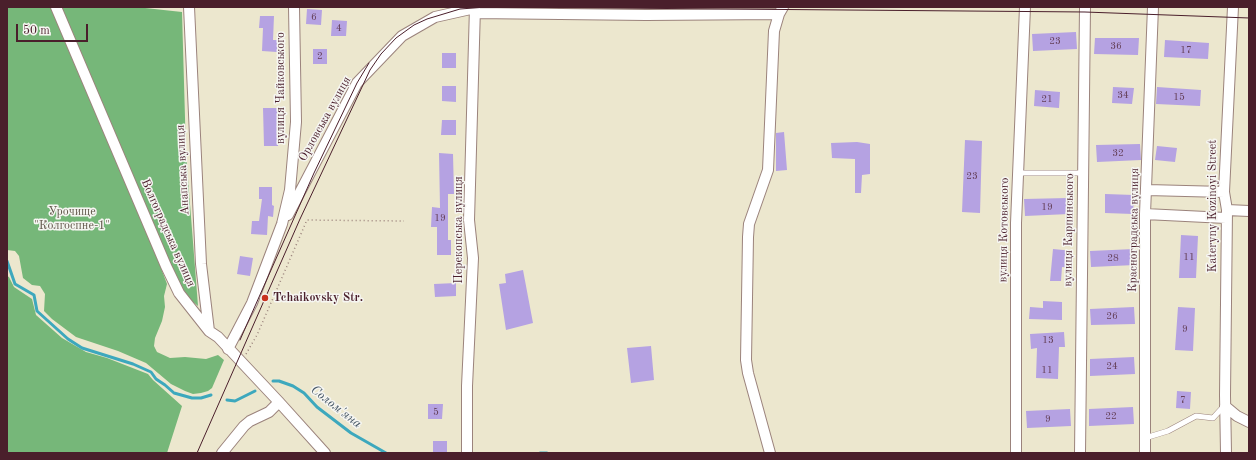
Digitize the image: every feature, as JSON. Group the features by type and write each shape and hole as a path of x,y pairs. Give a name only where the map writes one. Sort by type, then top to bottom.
{"street":[{"name":"Волгоградська вулиця","path":"56,7 166,266 179,293 209,331 218,337 280,402 325,453"},
{"name":"Анапська вулиця","path":"189,7 200,264 209,331"},
{"name":"вулиця Чайковського","path":"228,349 252,303 280,230 290,190 296,122 294,7"},
{"name":"вулиця Котовського","path":"1016,453 1016,223 1025,7"},
{"name":"вулиця Карпинського","path":"1080,453 1085,7"},
{"name":"Красноградська вулиця","path":"1145,453 1145,214 1153,7"},
{"name":"Kateryny Kozinoyi Street","path":"1226,453 1227,214 1224,192 1233,7"},
{"name":"Орловська вулиця","path":"280,230 358,83 402,36 435,17 475,9 781,11"},
{"name":"Перекопська вулиця","path":"467,453 467,386 473,258 470,220 475,9"},
{"path":"770,453 748,373 746,360 748,237 749,224 768,170 774,31 781,11"},
{"path":"1147,190 1224,192"},
{"path":"1145,214 1227,214 1249,211"},
{"path":"222,453 244,426 250,421 269,412 280,402"},
{"path":"1225,406 1237,416 1249,422"}],"lane":[{"path":"1018,173 1083,173"},
{"path":"1145,438 1168,431 1196,416 1213,418 1225,406"}],"path":[{"path":"242,363 257,335 307,220 404,221"}],"green space":[{"name":"Урочище \"Колгоспне-1\"","path":"7,7 53,7 154,249 167,284 164,296 165,307 162,321 155,338 154,346 157,352 170,358 185,357 206,359 218,355 224,360 212,388 208,391 193,394 185,391 171,384 146,363 118,351 76,337 44,311 45,294 40,286 32,285 23,278 19,256 15,251 7,250"},
{"name":"Урочище \"Колгоспне-1\"","path":"61,7 136,7 182,12 186,153 198,306 186,296 175,277"},
{"path":"7,276 14,287 32,299 36,315 62,338 86,352 107,358 148,374 182,406 167,453 7,453"}],"building":[{"path":"307,9 322,10 321,25 306,24"},
{"path":"260,16 274,16 273,40 277,40 277,52 262,51 263,28 259,28"},
{"path":"332,20 347,21 346,36 331,36"},
{"path":"1076,32 1077,49 1033,51 1032,34"},
{"path":"1095,38 1139,38 1138,55 1094,54"},
{"path":"1165,40 1209,43 1208,59 1164,57"},
{"path":"313,49 327,49 327,64 313,64"},
{"path":"442,53 456,53 456,68 442,68"},
{"path":"442,86 456,86 456,102 442,101"},
{"path":"1113,87 1134,88 1132,104 1112,103"},
{"path":"1157,87 1201,90 1200,106 1156,104"},
{"path":"1035,90 1060,92 1059,108 1034,106"},
{"path":"263,108 277,108 278,146 264,146"},
{"path":"442,120 456,120 456,135 441,135"},
{"path":"784,132 787,170 776,171 776,133"},
{"path":"965,140 982,141 980,213 962,212"},
{"path":"857,142 870,144 870,174 862,175 861,193 855,193 855,159 832,158 831,143"},
{"path":"1140,144 1141,160 1097,162 1096,145"},
{"path":"1157,146 1177,148 1175,162 1155,160"},
{"path":"439,153 453,154 454,194 448,194 448,240 451,240 451,255 437,255 437,227 431,227 432,207 440,208"},
{"path":"259,187 272,187 272,205 274,206 273,217 268,216 267,235 251,234 252,221 259,221 262,199 259,199"},
{"path":"1105,194 1134,195 1133,214 1105,213"},
{"path":"1068,198 1069,214 1025,216 1024,199"},
{"path":"1181,235 1198,236 1196,278 1179,278"},
{"path":"1053,249 1073,251 1072,268 1062,267 1061,281 1050,281"},
{"path":"1134,249 1135,265 1091,267 1090,251"},
{"path":"240,256 253,258 250,276 237,274"},
{"path":"523,270 533,323 506,330 499,284 506,283 505,274"},
{"path":"456,283 456,296 435,297 434,284"},
{"path":"1043,301 1062,302 1062,320 1029,319 1030,307 1043,308"},
{"path":"1134,307 1135,324 1091,325 1090,309"},
{"path":"1178,307 1195,308 1193,351 1175,350"},
{"path":"1064,332 1065,347 1059,347 1058,379 1036,378 1037,348 1031,349 1030,334"},
{"path":"651,346 654,380 631,383 627,348"},
{"path":"1134,357 1135,374 1090,376 1090,359"},
{"path":"1177,391 1191,392 1190,409 1176,408"},
{"path":"428,404 443,404 442,419 428,419"},
{"path":"1133,407 1134,424 1089,426 1089,409"},
{"path":"1070,409 1071,426 1027,428 1026,411"},
{"path":"433,441 447,441 447,453 433,453"}],"waterway":[{"path":"7,261 15,284 34,295 37,311 68,339 82,348 133,364 151,372 156,379 174,393 192,398 201,398 211,395"},
{"name":"Солом'яна","path":"273,381 279,381 293,386 304,393 317,407 351,433 386,453"},
{"name":"Солом'яна","path":"227,400 235,401 255,391"},
{"name":"Солом'яна","path":"540,453 547,453"}],"tram line":[{"path":"197,453 300,219 370,70 381,54 396,38 414,25 427,19 460,9 487,7 1085,12 1249,18"},
{"path":"240,340 314,173 357,83 369,63"}],"place":[{"name":"Tchaikovsky Str.","path":"265,298"}]}
